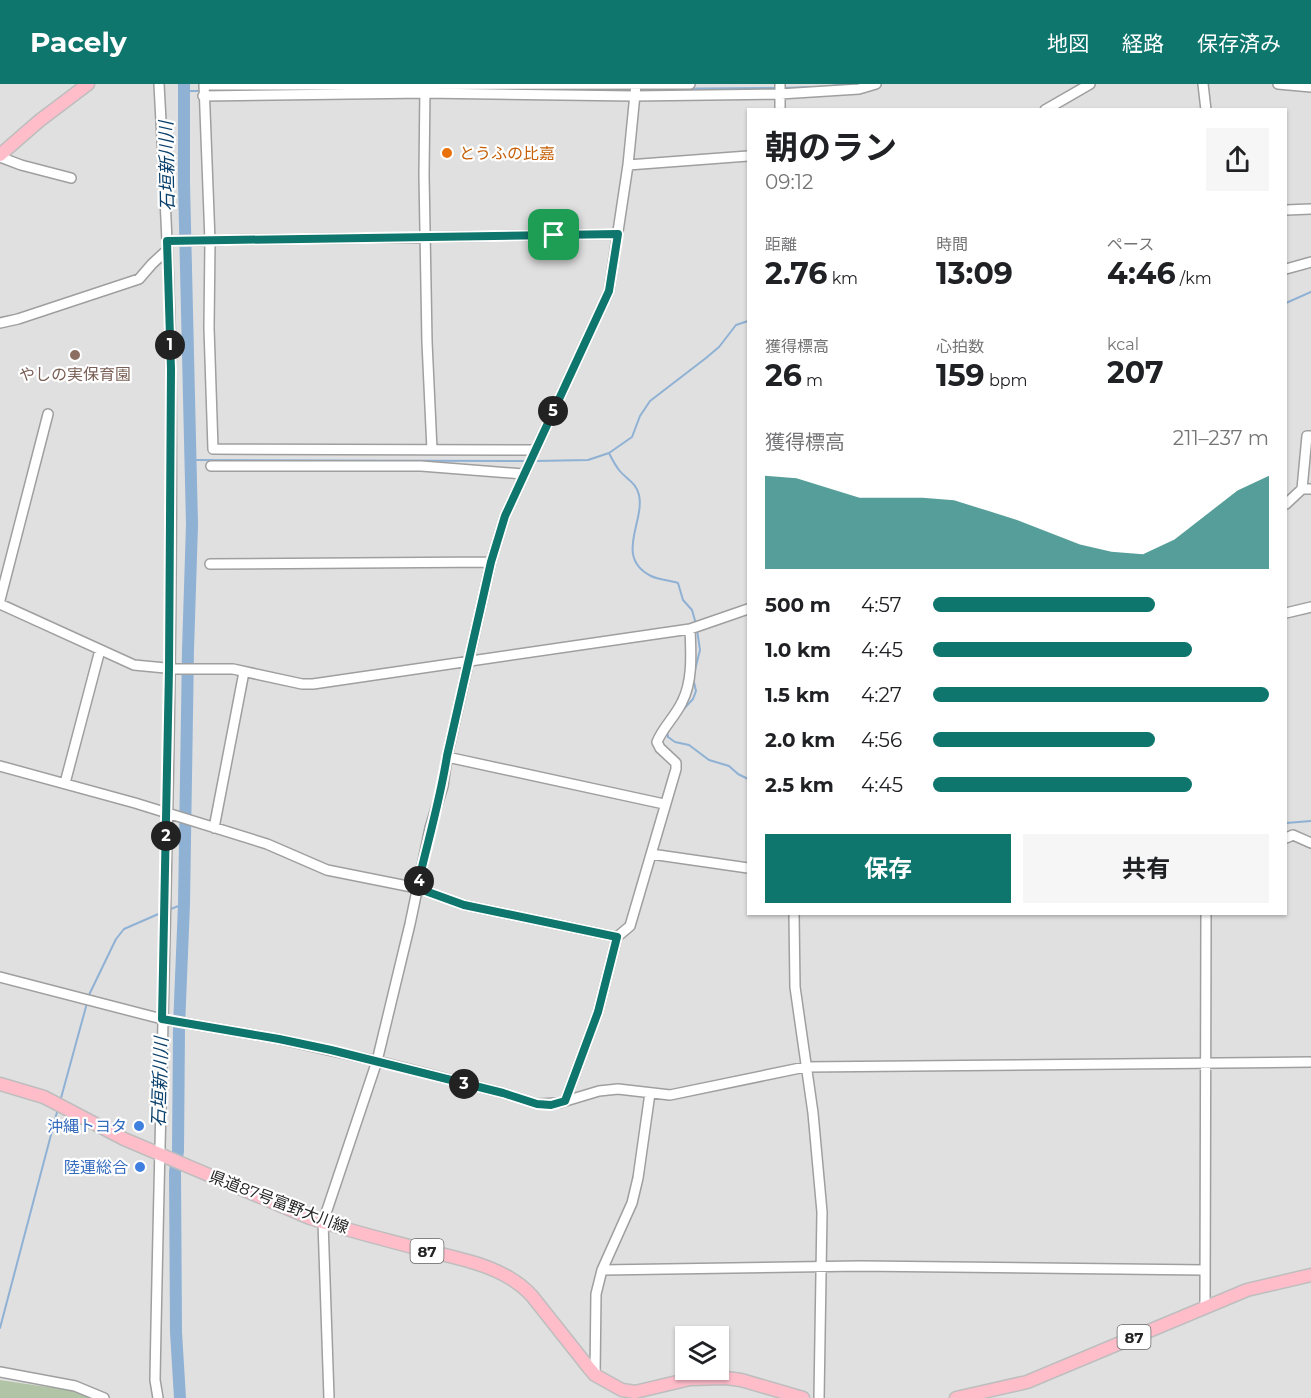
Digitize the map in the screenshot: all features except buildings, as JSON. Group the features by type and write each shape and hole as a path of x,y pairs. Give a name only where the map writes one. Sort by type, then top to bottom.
{"main road":[{"path":"0,156 39,121 88,84"},
{"name":"県道87号富野大川線","path":"0,1084 44,1097 104,1129 164,1156 323,1222 482,1266 514,1279 523,1285 595,1375 622,1390 635,1392"},
{"name":"87","path":"956,1398 1037,1378 1205,1306 1255,1288 1311,1275"},
{"path":"635,1392 690,1378 726,1378 741,1380 803,1398"}],"street":[{"path":"158,1398 155,1380 164,1156 173,669 171,244 159,84"},
{"path":"329,1398 323,1222 377,1061 430,828 443,786 447,756 491,562 505,516 609,291 636,84"},
{"path":"535,450 213,449 206,241 204,85 425,87 690,84"},
{"path":"203,96 425,87 633,96 780,89 859,89 876,84"},
{"path":"1048,108 1090,84"},
{"path":"1203,84 1206,108"},
{"path":"1278,84 1311,87"},
{"path":"425,87 427,342 432,450"},
{"path":"780,89 780,108"},
{"path":"0,156 21,165 71,178"},
{"path":"627,165 747,156"},
{"path":"1287,210 1311,209"},
{"path":"0,323 140,279 171,244 206,241 618,234"},
{"path":"1287,269 1311,262"},
{"path":"48,414 0,602 134,665 173,669 233,669 313,684 690,629 747,609"},
{"path":"1287,503 1306,489 1307,436 1311,436"},
{"path":"211,466 421,466 523,474"},
{"path":"210,564 491,562"},
{"path":"1287,613 1311,607"},
{"path":"565,1101 598,1012 617,937 630,926 676,769 676,763 660,748 657,742 661,731 681,704 687,688 690,629"},
{"path":"65,783 100,650"},
{"path":"214,828 244,672"},
{"path":"447,756 664,804"},
{"path":"0,766 65,783 267,844 327,870 417,888 464,905 617,937"},
{"path":"1287,837 1293,834 1311,843"},
{"path":"651,855 747,868"},
{"path":"794,915 795,987 820,1182 819,1398"},
{"path":"1205,1306 1206,915"},
{"path":"0,977 167,1020 279,1039 377,1061 537,1104 551,1105 609,1090 627,1089 670,1095 806,1067 1311,1062"},
{"path":"595,1375 596,1294 602,1270 632,1203 638,1178 650,1093"},
{"path":"602,1270 821,1267 1204,1270"},
{"path":"0,1372 75,1386 104,1398"},
{"path":"619,1398 635,1392"}],"green space":[{"path":"0,1380 74,1391 90,1398 0,1398"}],"waterway":[{"name":"石垣新川川","path":"180,1398 176,1332 175,1172 178,1151 192,525 184,84"},
{"path":"831,86 849,84"},
{"path":"783,88 814,87"},
{"path":"639,89 778,88"},
{"path":"501,90 634,89"},
{"path":"184,91 200,91"},
{"path":"207,91 256,91"},
{"path":"1287,303 1311,292"},
{"path":"535,461 588,460 609,453 632,437 640,416 650,401 719,347 736,325 747,321"},
{"path":"609,453 619,470 636,487 639,495 640,505 633,538 634,559 640,568 651,576 678,583 683,600 692,610 696,624"},
{"path":"191,460 526,461"},
{"path":"680,713 693,699 696,691 693,678 700,650 697,630"},
{"path":"667,730 668,737 675,742 689,745 709,760 729,766 747,778"},
{"path":"1287,823 1311,821"},
{"path":"168,910 184,904"},
{"path":"88,997 116,939 124,929 163,912"},
{"path":"61,1098 87,1003"},
{"path":"0,1328 57,1112"}],"place":[{"name":"とうふの比嘉","path":"447,153"},
{"name":"やしの実保育園","path":"75,355"},
{"name":"沖縄トヨタ","path":"139,1126"},
{"name":"陸運総合","path":"140,1167"}],"route":[{"path":"618,234 609,291 505,516 491,562 447,756 443,786 430,828 417,888 464,905 617,937 598,1012 565,1101 551,1105 537,1104 526,1099 331,1050 162,1019 169,669 171,369 167,241 554,235 618,234"}]}
